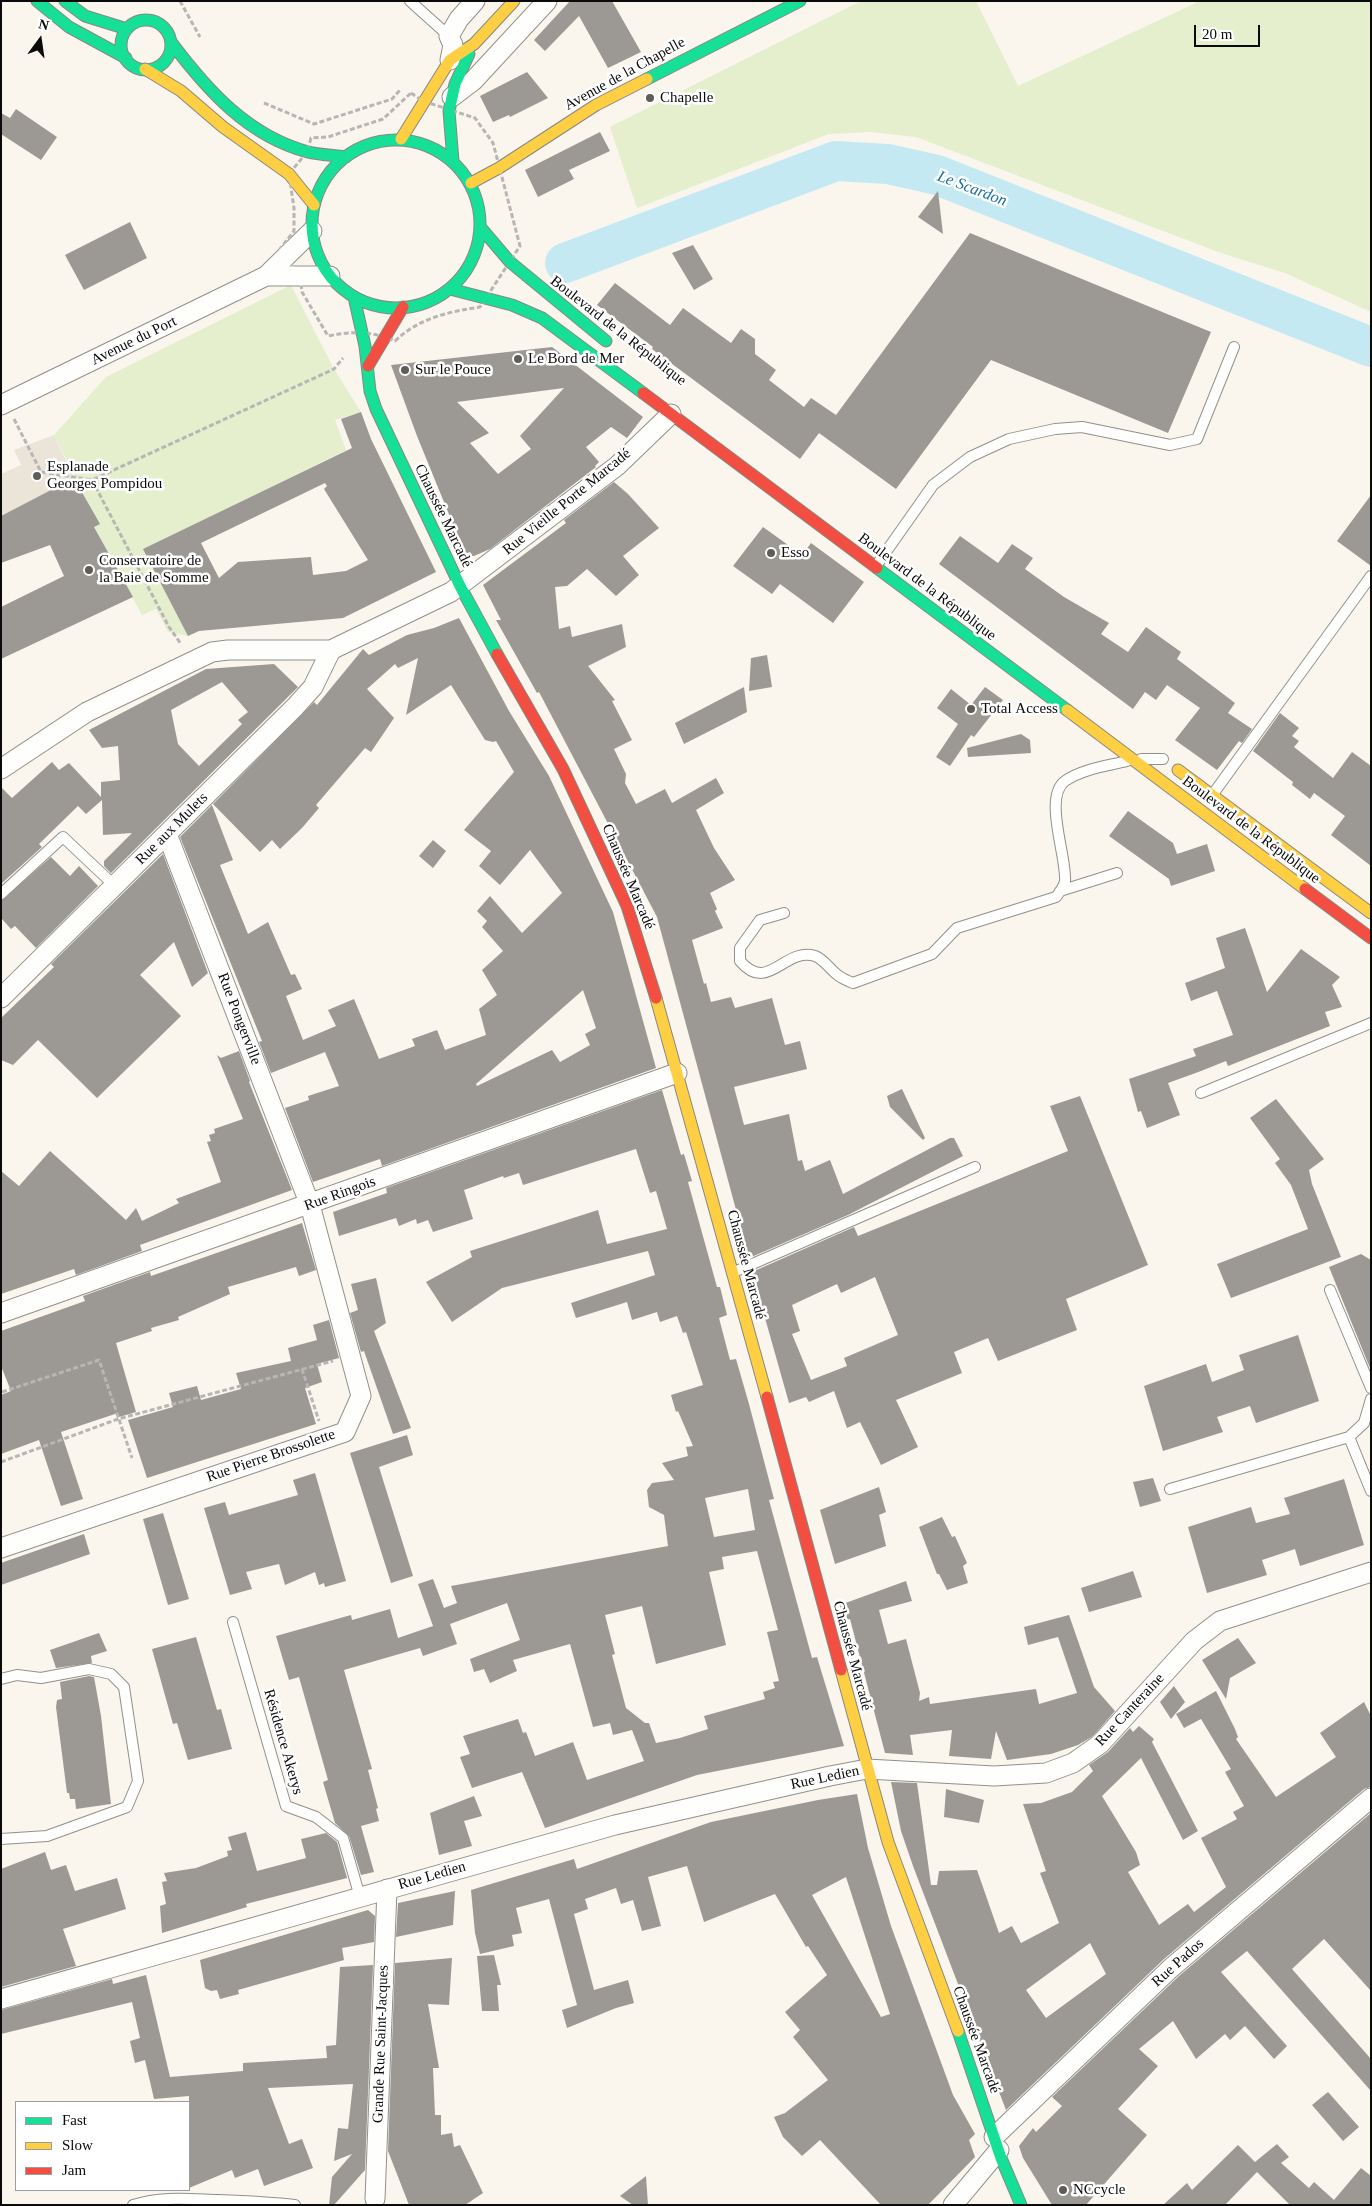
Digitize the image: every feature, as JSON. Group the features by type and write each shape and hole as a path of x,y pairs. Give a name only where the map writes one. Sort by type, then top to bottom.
{"main road":[{"path":"37,1 69,27 126,58 137,68 145,69 182,91 223,127 289,174 314,204"},
{"path":"65,1 85,16 131,26 148,20 163,26"},
{"path":"401,139 450,60 474,44 514,1"},
{"name":"Avenue de la Chapelle","path":"471,183 499,168 596,105 800,1"},
{"path":"126,58 122,43 131,26 136,8"},
{"path":"160,8 163,26 171,42 198,78 236,116 265,135 307,152 346,157"},
{"path":"145,69 161,64 170,50 171,42"},
{"path":"453,161 451,104 455,84 474,44"},
{"path":"401,139 435,149 453,161 471,183 479,205 481,228 476,255 462,278 450,289 434,299 392,308 372,305 354,297 330,276 318,255 312,232 314,204 321,185 329,174 346,157 369,144 401,139"},
{"name":"Boulevard de la République","path":"481,228 510,262 616,350"},
{"name":"Boulevard de la République","path":"450,289 512,305 542,318 1371,938"},
{"name":"Chaussée Marcadé","path":"354,297 360,335 368,366 368,390 376,409 460,586 512,682 563,769 628,906 678,1073 867,1769 904,1893 974,2075 996,2144 1021,2205"},
{"name":"Chaussée Marcadé","path":"368,366 384,336 403,307"},
{"name":"Boulevard de la République","path":"1147,747 1371,913"}],"street":[{"path":"450,60 453,45 449,36 459,19 475,1"},
{"path":"451,104 547,1"},
{"name":"Avenue du Port","path":"4,404 266,276 286,259 312,232"},
{"name":"Avenue du Port","path":"266,276 330,276"},
{"name":"Rue Vieille Porte Marcadé","path":"331,650 460,586 617,466 670,414"},
{"path":"1,769 87,712 212,652 228,650 331,650"},
{"name":"Rue aux Mulets","path":"1,998 313,687 331,650"},
{"name":"Rue Pongerville","path":"167,834 310,1205"},
{"name":"Rue Ringois","path":"1,1313 678,1073"},
{"name":"Rue Pierre Brossolette","path":"1,1548 345,1432 361,1396 310,1205"},
{"name":"Rue Canteraine","path":"867,1769 994,1776 1046,1773 1073,1763 1100,1744 1194,1641 1220,1621 1371,1572"},
{"name":"Rue Ledien","path":"1,1999 614,1825 867,1769"},
{"name":"Rue Pados","path":"953,2205 996,2144 1171,1968 1371,1798"},
{"name":"Grande Rue Saint-Jacques","path":"374,2203 387,1889"}],"lane":[{"path":"410,1 449,36"},
{"path":"875,567 933,485 970,457 1009,439 1055,429 1082,427 1170,445 1197,439 1234,348"},
{"path":"1200,811 1371,576"},
{"path":"784,913 760,920 740,948 740,961 749,972 761,975 802,954 817,956 839,977 853,983 932,954 957,928 1056,898 1065,881 1058,840 1056,793 1060,785 1066,780 1091,769 1132,759 1163,759"},
{"path":"1,894 63,837 115,886"},
{"path":"1060,891 1116,874"},
{"path":"1201,1093 1371,1023"},
{"path":"733,1272 976,1168"},
{"path":"1330,1290 1371,1388"},
{"path":"1170,1490 1349,1437 1364,1423 1371,1399"},
{"path":"1349,1437 1371,1491"},
{"name":"Résidence Akerys","path":"233,1622 286,1806 316,1817 343,1838 360,1897"},
{"path":"1,1679 17,1675 41,1678 89,1669 111,1674 124,1687 138,1781 127,1807 47,1836 1,1839"},
{"path":"133,2205 152,2199 180,2197 256,2200 295,2205"}],"path":[{"path":"180,1 205,44"},
{"path":"263,102 314,124 392,99 405,85"},
{"path":"411,93 423,101 451,104 475,118 492,143 520,246 480,307 434,316 409,328 395,341 384,336 360,335 350,331 328,336 302,292 300,276 280,249 294,231 294,208 289,174 307,152 311,138 328,137 383,119 411,93"},
{"path":"4,404 41,472 92,480 334,369 346,354"},
{"path":"92,480 169,627 193,662"},
{"path":"1,1462 118,1419 351,1356"},
{"path":"2,1392 99,1360 132,1458"},
{"path":"302,1370 325,1438"}],"green space":[{"path":"861,1 976,1 1018,86 1200,1 1371,1 1371,312 1285,273 1221,253 916,137 870,132 829,134 637,208 610,127"},
{"path":"291,285 334,369 361,412 335,420 346,450 196,524 188,636 168,632 156,609 142,615 94,527 99,524 54,435 106,377"}],"shaded area":[{"name":"Esplanade Georges Pompidou","path":"54,435 74,478 1,516 1,474 21,465 14,450"}],"building":[{"path":"570,1 612,1 641,52 608,68 579,16 545,51 534,40"},
{"path":"527,72 548,98 510,117 509,115 493,122 480,96"},
{"path":"16,109 57,137 41,160 1,134 1,113 10,118"},
{"path":"600,132 610,151 569,170 574,179 538,197 525,170"},
{"path":"938,191 943,234 918,217"},
{"path":"130,222 147,258 84,290 65,255"},
{"path":"970,233 1211,332 1168,433 991,360 896,489 819,433 800,459 652,349 653,347 597,305 615,283 670,325 683,308 731,343 741,329 755,339 755,354 776,370 769,380 804,407 811,398 836,415"},
{"path":"693,245 713,279 694,290 672,253"},
{"path":"552,347 643,417 627,438 611,427 586,447 599,462 596,467 490,549 474,556 466,556 417,436 391,365","holes":["564,388 520,436 531,449 498,474 470,443 489,433 457,402"]},
{"path":"361,412 371,439 436,572 343,618 199,631 188,636 143,549 352,448 341,419","holes":["325,483 327,486 324,489 368,560 346,571 313,575 311,557 238,562 219,578 201,543"]},
{"name":"Conservatoire de la Baie de Somme","path":"74,478 100,524 94,527 133,597 1,659 1,607 64,576 50,545 1,563 1,516"},
{"path":"614,482 628,494 659,528 623,556 639,575 616,596 587,569 567,586 555,587 559,629 570,626 572,637 622,624 626,647 588,666 615,700 612,701 632,740 614,749 626,774 625,783 636,804 665,789 672,803 716,778 724,793 696,810 714,848 735,880 710,893 717,909 715,911 723,928 692,940 704,984 706,983 711,1002 731,997 735,1008 772,998 785,1045 800,1041 807,1069 734,1087 744,1125 789,1114 798,1161 802,1160 805,1171 830,1160 843,1194 950,1138 954,1138 963,1156 848,1215 749,1258 657,917 539,692 537,693 496,620 501,620 483,585 566,523 564,520"},
{"path":"1371,495 1371,566 1337,541"},
{"path":"763,527 802,555 811,543 864,582 833,623 780,584 772,594 733,566"},
{"path":"960,536 998,563 1012,544 1033,558 1025,569 1064,597 1109,623 1101,634 1128,652 1146,627 1181,652 1177,659 1235,703 1228,713 1252,729 1242,743 1239,741 1217,770 1175,740 1200,708 1167,685 1156,700 1145,692 1133,709 939,564"},
{"path":"459,618 509,711 549,776 613,912 656,1068 382,1166 380,1159 313,1182 285,1108 309,1100 308,1096 339,1086 325,1052 271,1073 259,1042 262,1041 180,837 212,805 233,860 220,865 248,934 268,922 291,975 295,974 302,989 286,996 303,1040 336,1026 328,1010 354,999 379,1059 415,1046 412,1039 437,1030 445,1050 486,1035 479,1009 497,995 482,970 503,951 482,927 487,921 477,911 490,896 522,933 562,893 530,850 500,885 479,866 491,851 464,830 514,772 496,741 485,740 451,685 406,715 418,658 398,668 395,664 367,689 394,718 371,752 365,748 316,805 319,808 280,849 272,840 260,852 213,804 314,702 317,705 363,649 369,655 407,635 434,628","holes":["583,990 596,1028 585,1034 590,1045 560,1062 552,1050 477,1086 476,1084"]},
{"path":"767,655 772,687 749,691 751,658"},
{"path":"274,664 298,687 111,873 104,866 104,861 132,833 103,835 102,800 86,814 78,806 39,844 42,847 1,884 1,787 12,798 52,762 59,770 69,763 101,797 101,782 120,780 118,746 102,748 89,730 206,669","holes":["222,682 248,712 238,720 242,724 199,766 178,744 171,710"]},
{"path":"744,687 747,712 684,744 675,723"},
{"path":"985,687 1003,700 974,737 971,735 950,766 936,757 958,724 937,708 951,689 971,705"},
{"path":"1280,713 1299,728 1292,736 1299,741 1294,747 1333,778 1352,752 1371,766 1371,866 1331,835 1345,816 1314,793 1310,799 1292,785 1293,782 1253,751"},
{"path":"1021,734 1030,740 1031,753 968,757 967,748"},
{"path":"1128,811 1173,843 1177,854 1207,844 1215,871 1171,886 1169,879 1109,836"},
{"path":"433,840 446,851 433,868 419,856"},
{"path":"163,854 208,973 192,987 174,942 140,975 181,1016 97,1098 38,1040 13,1065 1,1060 1,1018 54,967 51,964"},
{"path":"51,857 70,876 79,866 98,886 36,948 15,926 11,929 1,918 1,901"},
{"path":"1245,928 1267,992 1301,949 1340,977 1332,985 1342,1007 1325,1012 1330,1026 1228,1066 1226,1061 1168,1083 1180,1115 1147,1128 1141,1111 1138,1112 1129,1079 1196,1056 1193,1049 1233,1035 1217,991 1191,1001 1185,983 1225,968 1216,938"},
{"path":"239,1051 249,1082 292,1190 140,1245 142,1251 76,1275 74,1269 1,1294 1,1171 19,1186 50,1151 126,1220 136,1208 142,1221 179,1203 176,1199 221,1182 207,1142 211,1141 209,1135 215,1133 214,1129 243,1119 217,1055 221,1058"},
{"path":"902,1089 925,1138 923,1140 890,1107 887,1096"},
{"path":"662,1090 681,1155 684,1154 692,1181 688,1182 717,1287 720,1287 727,1315 719,1318 730,1360 736,1359 749,1404 774,1499 769,1500 812,1658 817,1657 844,1746 697,1775 545,1828 522,1772 472,1788 460,1757 470,1754 463,1736 518,1719 523,1733 526,1732 535,1756 573,1742 587,1780 644,1761 632,1730 613,1735 610,1723 593,1727 570,1644 513,1660 517,1671 490,1683 484,1669 474,1672 470,1659 520,1640 507,1603 450,1624 457,1644 423,1656 420,1648 344,1670 372,1769 368,1770 378,1808 376,1809 379,1821 361,1826 374,1872 361,1875 349,1836 335,1823 323,1782 328,1780 299,1677 289,1680 276,1636 351,1615 352,1620 390,1609 398,1638 433,1626 418,1584 433,1579 444,1608 457,1603 451,1586 668,1546 664,1515 649,1507 647,1490 652,1483 674,1480 662,1463 688,1456 686,1447 693,1446 678,1411 676,1412 671,1395 703,1385 686,1332 683,1333 677,1316 660,1322 657,1312 632,1320 627,1302 576,1318 571,1303 655,1275 648,1251 502,1288 452,1322 426,1282 472,1257 470,1251 598,1210 607,1244 667,1229 656,1191 650,1193 636,1149 523,1185 519,1173 504,1178 503,1176 464,1190 473,1219 433,1232 428,1220 417,1224 416,1219 399,1226 396,1218 339,1236 333,1212 387,1193 386,1188","holes":["748,1489 755,1530 714,1537 705,1498","757,1551 778,1630 767,1632 779,1681 773,1682 775,1688 763,1692 765,1699 704,1716 708,1729 656,1743 649,1723 645,1723 626,1708 612,1655 615,1654 605,1615 642,1606 656,1664 726,1645 709,1572 724,1569 722,1557"]},
{"path":"1080,1096 1148,1265 1066,1299 1077,1330 998,1361 988,1338 954,1352 962,1373 896,1400 918,1447 881,1465 860,1422 847,1428 834,1391 809,1402 806,1397 789,1403 752,1272 854,1227 858,1236 1068,1151 1050,1106","holes":["875,1277 898,1335 844,1358 847,1366 811,1380 792,1334 800,1331 792,1305 837,1284 841,1293"]},
{"path":"1276,1099 1324,1159 1309,1170 1312,1184 1341,1257 1231,1298 1217,1264 1308,1229 1291,1185 1275,1163 1280,1159 1250,1118"},
{"path":"302,1223 316,1270 299,1276 296,1267 228,1287 230,1294 178,1317 179,1320 151,1328 152,1331 116,1343 136,1412 119,1417 118,1413 61,1432 83,1499 61,1506 39,1440 1,1454 1,1395 11,1391 1,1366 1,1331 85,1301 83,1296 150,1272 151,1276"},
{"path":"1361,1254 1371,1260 1370,1368 1329,1267"},
{"path":"376,1278 386,1323 374,1331 411,1428 393,1434 364,1351 361,1352 350,1313 358,1310 351,1284"},
{"path":"329,1320 339,1358 317,1364 322,1382 305,1388 316,1424 147,1478 128,1420 173,1407 169,1393 197,1386 201,1400 241,1389 236,1373 291,1361 288,1348 317,1340 313,1325"},
{"path":"1298,1335 1319,1401 1256,1423 1250,1406 1217,1417 1223,1432 1163,1451 1144,1386 1206,1364 1212,1382 1244,1370 1239,1355"},
{"path":"407,1435 413,1455 379,1467 413,1576 391,1583 350,1453"},
{"path":"315,1473 346,1581 325,1587 324,1583 319,1585 315,1572 285,1585 279,1564 246,1572 252,1589 230,1595 204,1508 225,1502 229,1515 298,1495 293,1480"},
{"path":"1153,1478 1161,1501 1140,1507 1133,1482"},
{"path":"1344,1479 1364,1545 1300,1566 1295,1549 1262,1560 1267,1575 1207,1593 1188,1527 1251,1507 1256,1523 1290,1514 1284,1498"},
{"path":"879,1487 886,1512 879,1515 886,1546 835,1564 820,1510"},
{"path":"163,1513 189,1599 168,1605 143,1519"},
{"path":"942,1517 952,1537 955,1536 967,1563 963,1566 968,1583 947,1590 939,1574 937,1574 919,1527"},
{"path":"84,1534 90,1554 1,1585 1,1563"},
{"path":"1133,1571 1142,1597 1089,1612 1081,1588"},
{"path":"906,1581 912,1601 879,1610 888,1644 906,1639 920,1693 919,1701 929,1697 930,1704 1036,1689 1039,1704 1077,1693 1058,1637 1028,1645 1024,1627 1069,1615 1094,1687 1115,1711 1093,1736 1078,1745 1051,1754 1007,1760 996,1731 991,1759 949,1756 952,1730 910,1735 913,1755 885,1753 850,1619 844,1620 840,1605"},
{"path":"99,1633 107,1651 91,1656 92,1663 56,1668 50,1650"},
{"path":"196,1637 217,1710 221,1709 232,1749 188,1760 177,1723 173,1724 152,1649"},
{"path":"1238,1638 1256,1663 1230,1678 1226,1699 1202,1660"},
{"path":"89,1676 94,1677 101,1716 111,1804 76,1809 75,1799 70,1799 69,1793 67,1793 56,1707 57,1700 62,1699 60,1682"},
{"path":"1174,1686 1185,1702 1171,1719 1160,1702"},
{"path":"1216,1691 1235,1729 1238,1737 1236,1739 1276,1797 1336,1757 1320,1733 1364,1702 1371,1716 1371,1787 1364,1789 1164,1959 1006,2110 913,1866 901,1831 891,1782 917,1783 931,1885 937,1885 939,1871 977,1870 999,1933 1012,1926 1021,1943 1059,1923 1040,1873 1046,1871 1023,1804 1041,1803 1072,1792 1093,1771 1089,1765 1108,1752 1130,1728 1133,1732 1139,1726 1154,1739 1152,1742 1198,1831 1183,1840 1141,1758 1102,1796 1136,1852 1140,1865 1128,1872 1159,1925 1188,1904 1194,1912 1226,1887 1201,1838 1237,1819 1233,1812 1244,1806 1225,1772 1231,1769 1201,1719 1184,1728 1176,1714","holes":["1090,1943 1106,1974 1046,2018 1026,1990"]},
{"path":"946,1789 984,1800 979,1823 944,1817"},
{"path":"857,1794 868,1848 891,1926 953,2095 975,2134 969,2140 975,2157 928,2205 881,2205 820,2140 802,2156 783,2137 774,2117 785,2113 828,2080 793,2037 800,2030 785,2012 827,1975 808,1946 806,1947 775,1894 704,1922 687,1866 648,1877 661,1926 642,1931 633,1900 621,1904 616,1888 585,1899 588,1909 574,1914 594,1990 628,1980 634,2003 616,2008 567,2028 562,2010 577,2005 549,1899 516,1908 522,1933 512,1935 514,1946 480,1954 475,1933 471,1890 574,1859 577,1869 711,1822","holes":["846,1877 890,2014 881,2017 812,1895"]},
{"path":"474,1796 482,1816 464,1821 472,1846 439,1855 430,1813"},
{"path":"1371,1813 1371,1991 1324,1939 1292,1969 1371,2059 1371,2091 1247,1951 1221,1972 1287,2046 1274,2059 1245,2026 1230,2040 1225,2034 1196,2059 1173,2021 1139,2049 1158,2066 1118,2109 1147,2135 1086,2205 1052,2205 1023,2158 1019,2146 1033,2128 1036,2132 1062,2106 1052,2097 1179,1976"},
{"path":"246,1832 257,1871 306,1858 301,1839 326,1833 337,1842 347,1878 246,1904 247,1907 162,1933 160,1906 166,1904 162,1882 167,1881 164,1873 196,1868 228,1856 227,1851 232,1850 228,1837"},
{"path":"45,1852 51,1870 66,1865 75,1891 117,1878 126,1909 63,1929 76,1966 1,1987 1,1869"},
{"path":"455,1891 453,1925 396,1937 398,1903"},
{"path":"368,1910 375,1916 374,1942 342,1948 344,1960 238,1990 239,1994 220,1999 217,1990 211,1991 205,1988 200,1960"},
{"path":"494,1955 501,1985 497,1985 499,2011 482,2011 477,1956"},
{"path":"452,1958 449,2005 428,2004 439,2068 433,2068 435,2115 441,2115 441,2135 452,2133 454,2147 460,2145 483,2193 465,2205 409,2205 388,2151 395,1963"},
{"path":"373,1965 365,2170 334,2205 329,2205 332,2177 352,2154 334,2161 338,2128 348,2129 353,2084 268,2088 289,2144 302,2139 313,2168 264,2186 258,2169 235,2178 232,2170 190,2188 189,2096 154,2099 145,2060 135,2063 130,2041 140,2038 132,2002 1,2034 1,2010 112,1979 113,1984 146,1975 170,2077 243,2071 243,2063 327,2058 326,2046 336,2045 340,1967"},
{"path":"1328,2092 1359,2127 1343,2141 1312,2105"},
{"path":"1277,2144 1289,2157 1281,2163 1309,2188 1314,2182 1334,2200 1361,2168 1371,2176 1371,2205 1290,2205 1257,2172 1225,2205 1163,2205 1187,2183 1192,2190 1238,2145 1255,2162"},
{"path":"646,2176 648,2205 633,2205 620,2196"}],"waterway":[{"name":"Le Scardon","path":"565,263 836,161 888,164 937,175 1371,347"}],"traffic: fast":[{"path":"37,1 69,27 126,58"},
{"path":"65,1 85,16 127,29"},
{"path":"647,79 800,1"},
{"path":"146,20 155,22 166,31 171,45 169,54 160,65 146,70 137,68 126,59 121,45 123,36 132,25 146,20"},
{"path":"171,42 214,94 230,109 266,135 286,145 308,152 346,157"},
{"path":"453,161 449,111 455,84 469,54"},
{"path":"388,140 404,140 436,150 461,171 474,192 480,224 474,256 466,271 449,289 428,302 404,308 388,308 364,302 349,294 326,271 318,256 312,232 312,216 318,192 326,177 349,154 364,146 388,140"},
{"path":"481,228 510,262 606,341"},
{"path":"450,289 512,305 542,318 643,393"},
{"path":"354,297 365,346 370,391 376,409 460,586 497,654"},
{"path":"877,568 1067,710"},
{"path":"958,2031 1001,2158 1021,2205"}],"traffic: slow":[{"path":"401,139 450,60 474,44 514,1"},
{"path":"145,69 181,91 223,127 289,174 314,205"},
{"path":"471,183 499,168 596,105 647,79"},
{"path":"1067,710 1305,889"},
{"path":"1178,770 1371,913"},
{"path":"656,998 767,1397"},
{"path":"841,1670 888,1842 958,2031"}],"traffic: jam":[{"path":"368,366 403,307"},
{"path":"643,393 877,568"},
{"path":"497,654 563,769 627,906 656,998"},
{"path":"1305,889 1371,938"},
{"path":"767,1397 841,1670"}],"place":[{"name":"Chapelle","path":"650,98"},
{"name":"Le Bord de Mer","path":"518,359"},
{"name":"Sur le Pouce","path":"405,370"},
{"name":"Esplanade Georges Pompidou","path":"37,476"},
{"name":"Esso","path":"771,553"},
{"name":"Conservatoire de la Baie de Somme","path":"89,570"},
{"name":"Total Access","path":"971,709"},
{"name":"NCcycle","path":"1063,2190"}]}
